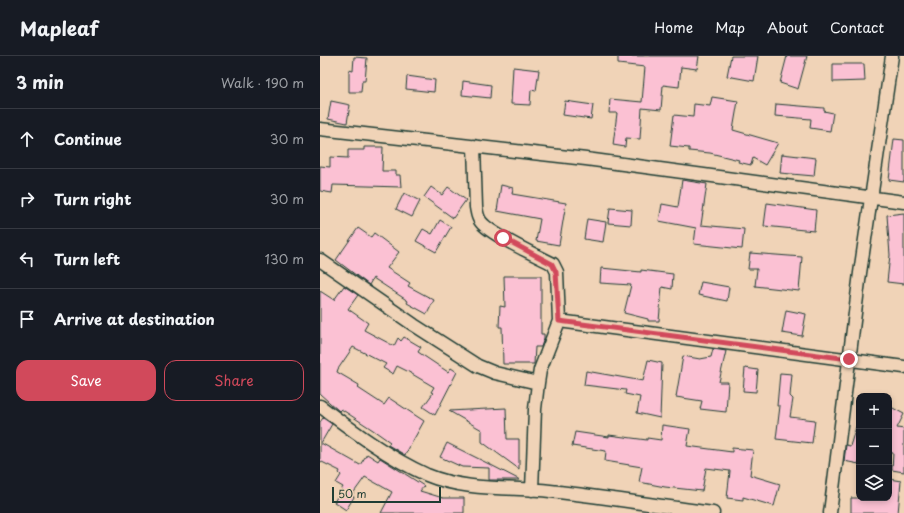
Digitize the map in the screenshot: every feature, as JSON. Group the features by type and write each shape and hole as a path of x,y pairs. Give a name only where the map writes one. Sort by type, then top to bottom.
{"street":[{"path":"830,513 870,197 892,56"},
{"path":"320,129 594,160 904,202"},
{"path":"474,146 478,217 481,223 503,238 552,264 556,272 559,321 540,370 535,409 532,490"},
{"path":"320,260 414,325 478,366 495,373 538,383"},
{"path":"559,321 904,367"},
{"path":"320,406 351,429 402,462 428,475 449,482 483,487 532,490 713,513"}],"building":[{"path":"618,56 699,56 697,69 681,67 679,87 663,85 661,110 642,108 640,139 626,138 625,147 613,145 617,113 609,113 610,99 642,102 645,67 618,64"},
{"path":"731,56 758,56 754,81 727,76"},
{"path":"787,56 807,56 798,89 780,83"},
{"path":"354,57 367,58 365,81 362,81 361,92 349,92 349,70 353,71"},
{"path":"833,64 864,64 865,81 833,82"},
{"path":"513,67 539,70 536,91 531,90 530,105 511,104"},
{"path":"407,76 435,80 434,92 406,89"},
{"path":"463,81 491,85 490,98 462,95"},
{"path":"712,97 738,101 733,130 778,143 765,165 753,158 751,165 738,162 739,160 710,153 689,151 689,148 670,146 674,115 693,117 694,104 710,106"},
{"path":"331,101 350,105 347,123 328,119"},
{"path":"565,101 593,105 591,119 563,115"},
{"path":"776,104 824,108 824,111 833,113 830,131 810,128 811,119 775,116"},
{"path":"894,139 904,140 904,182 889,180"},
{"path":"364,147 383,147 382,171 396,171 396,175 400,175 401,187 333,185 332,193 320,191 320,166 330,167 330,157 348,158 348,150 364,150"},
{"path":"782,154 816,158 814,176 780,173"},
{"path":"682,180 707,184 701,225 744,229 742,249 694,244 696,228 659,221 662,204 678,207"},
{"path":"501,185 513,188 512,194 566,203 559,245 536,241 540,219 497,211"},
{"path":"431,187 442,195 448,187 466,200 453,218 424,197"},
{"path":"404,193 420,201 412,217 396,209"},
{"path":"767,203 816,210 814,231 764,226"},
{"path":"610,208 632,210 631,225 608,223"},
{"path":"904,213 904,284 887,282 890,255 887,215"},
{"path":"587,219 606,222 603,242 584,239"},
{"path":"440,220 451,227 436,252 416,241 423,229 432,234"},
{"path":"358,228 371,237 374,233 399,252 387,268 410,283 408,286 434,300 427,314 407,303 408,301 373,278 369,285 336,260"},
{"path":"750,253 802,257 799,291 755,286 757,269 748,269"},
{"path":"601,268 641,272 641,270 673,274 672,289 662,287 659,321 648,321 648,319 624,313 631,285 600,283"},
{"path":"504,276 541,276 541,334 544,334 544,338 541,347 535,347 534,364 503,364 502,327 499,327 500,306 505,307"},
{"path":"701,282 729,287 727,301 698,295"},
{"path":"344,286 358,295 348,309 368,323 364,330 394,346 398,338 401,341 404,337 421,347 418,352 448,372 451,368 457,372 435,415 423,407 433,393 431,392 434,387 397,366 393,374 383,368 386,364 353,347 338,369 337,372 359,385 358,388 384,405 389,398 424,421 405,455 388,445 390,442 373,430 341,409 339,411 320,394 320,291 334,300"},
{"path":"786,310 806,314 802,336 782,333"},
{"path":"713,349 726,351 719,382 728,382 726,412 700,409 702,401 676,397 683,356 700,359 711,357"},
{"path":"648,360 662,363 660,418 637,413 640,397 625,394 626,390 584,385 586,371 643,381"},
{"path":"745,368 758,370 756,392 743,391"},
{"path":"780,373 792,374 790,396 793,399 790,417 815,420 812,443 776,439 780,406 777,406"},
{"path":"506,408 507,439 519,439 519,469 482,442 482,430 449,411"},
{"path":"892,408 904,414 897,428 904,429 904,472 892,470"},
{"path":"323,418 332,424 321,443 360,465 367,454 378,461 380,458 424,486 420,491 443,498 464,498 464,513 381,513 392,492 365,477 352,495 354,497 346,510 334,502 343,487 336,483 341,475 339,473 340,471 320,461 320,422"},
{"path":"662,425 690,429 687,446 732,452 732,448 753,450 750,475 780,484 774,506 743,497 743,500 727,498 730,471 706,468 702,491 665,487 639,482 642,467 605,461 606,451 572,446 575,432 609,437 609,435 647,440 647,438 661,440"},
{"path":"856,427 856,463 844,461 846,445 850,446"},
{"path":"447,443 520,480 489,480 489,468 462,467 440,457"},
{"path":"892,480 901,481 898,513 851,513 851,498 856,498 856,501 892,501"}],"route":[{"path":"503,238 552,264 556,272 559,321 849,359"}]}
